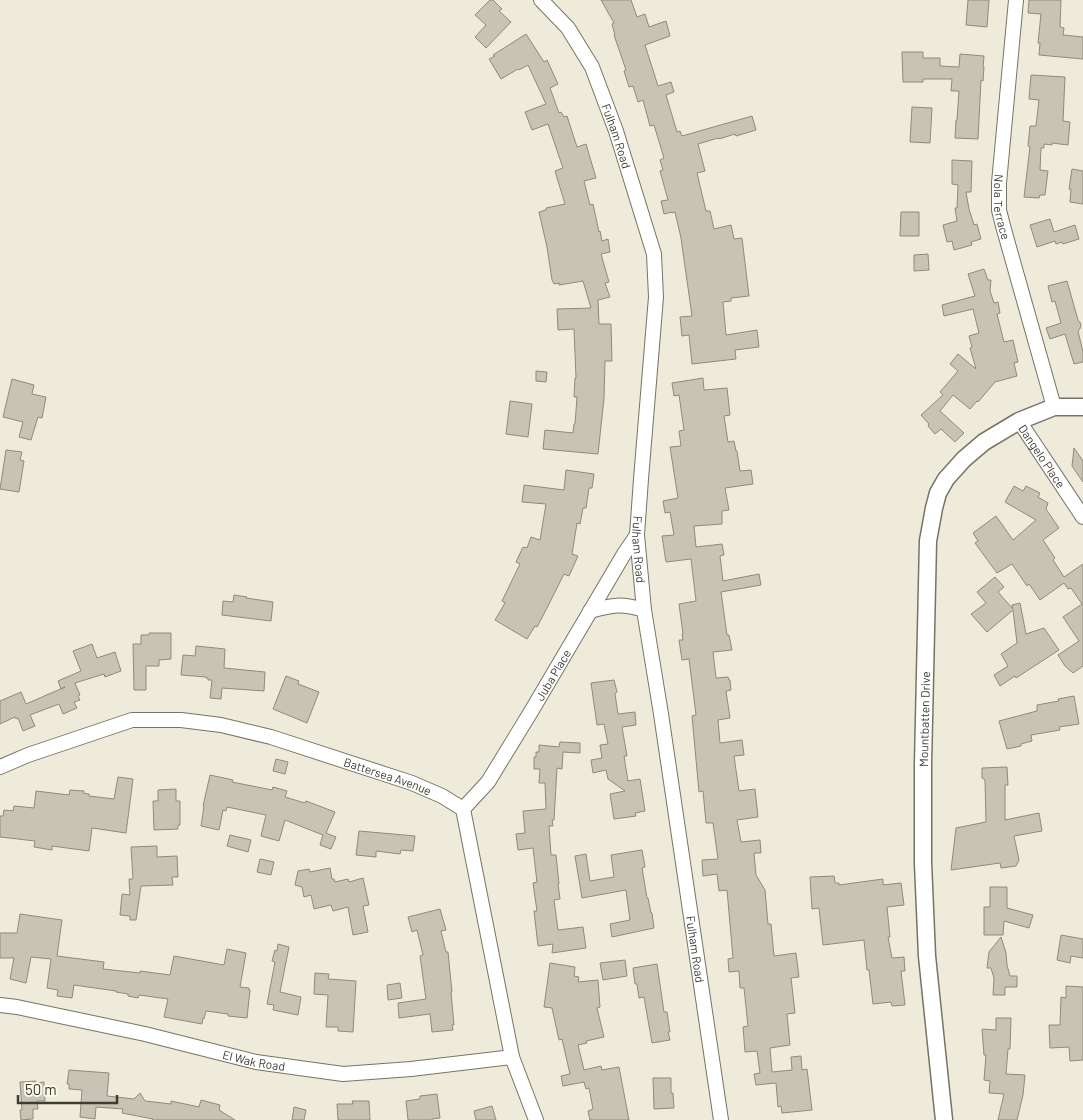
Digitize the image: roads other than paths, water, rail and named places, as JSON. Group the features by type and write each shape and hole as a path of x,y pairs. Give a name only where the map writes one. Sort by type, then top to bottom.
{"main road":[{"name":"Mountbatten Drive","path":"944,1120 927,956 923,864 923,764 928,541 930,524 938,493 946,479 964,459 984,442 1019,421 1054,407 1083,407"}],"street":[{"name":"Fulham Road","path":"540,0 568,28 592,67 616,131 654,254 656,297 637,535 644,610 721,1120"},
{"name":"Nola Terrace","path":"1016,0 998,196 1002,226 1054,407"},
{"name":"Dangelo Place","path":"1019,421 1083,517"},
{"name":"Juba Place","path":"463,808 488,782 637,535"},
{"path":"590,611 612,605 622,605 644,610"},
{"name":"Battersea Avenue","path":"0,767 28,755 132,720 181,720 221,725 271,737 412,783 442,796 463,808"},
{"path":"463,808 512,1056 536,1120"},
{"name":"El Wak Road","path":"0,1005 145,1034 256,1062 343,1074 411,1069 512,1056"}]}
